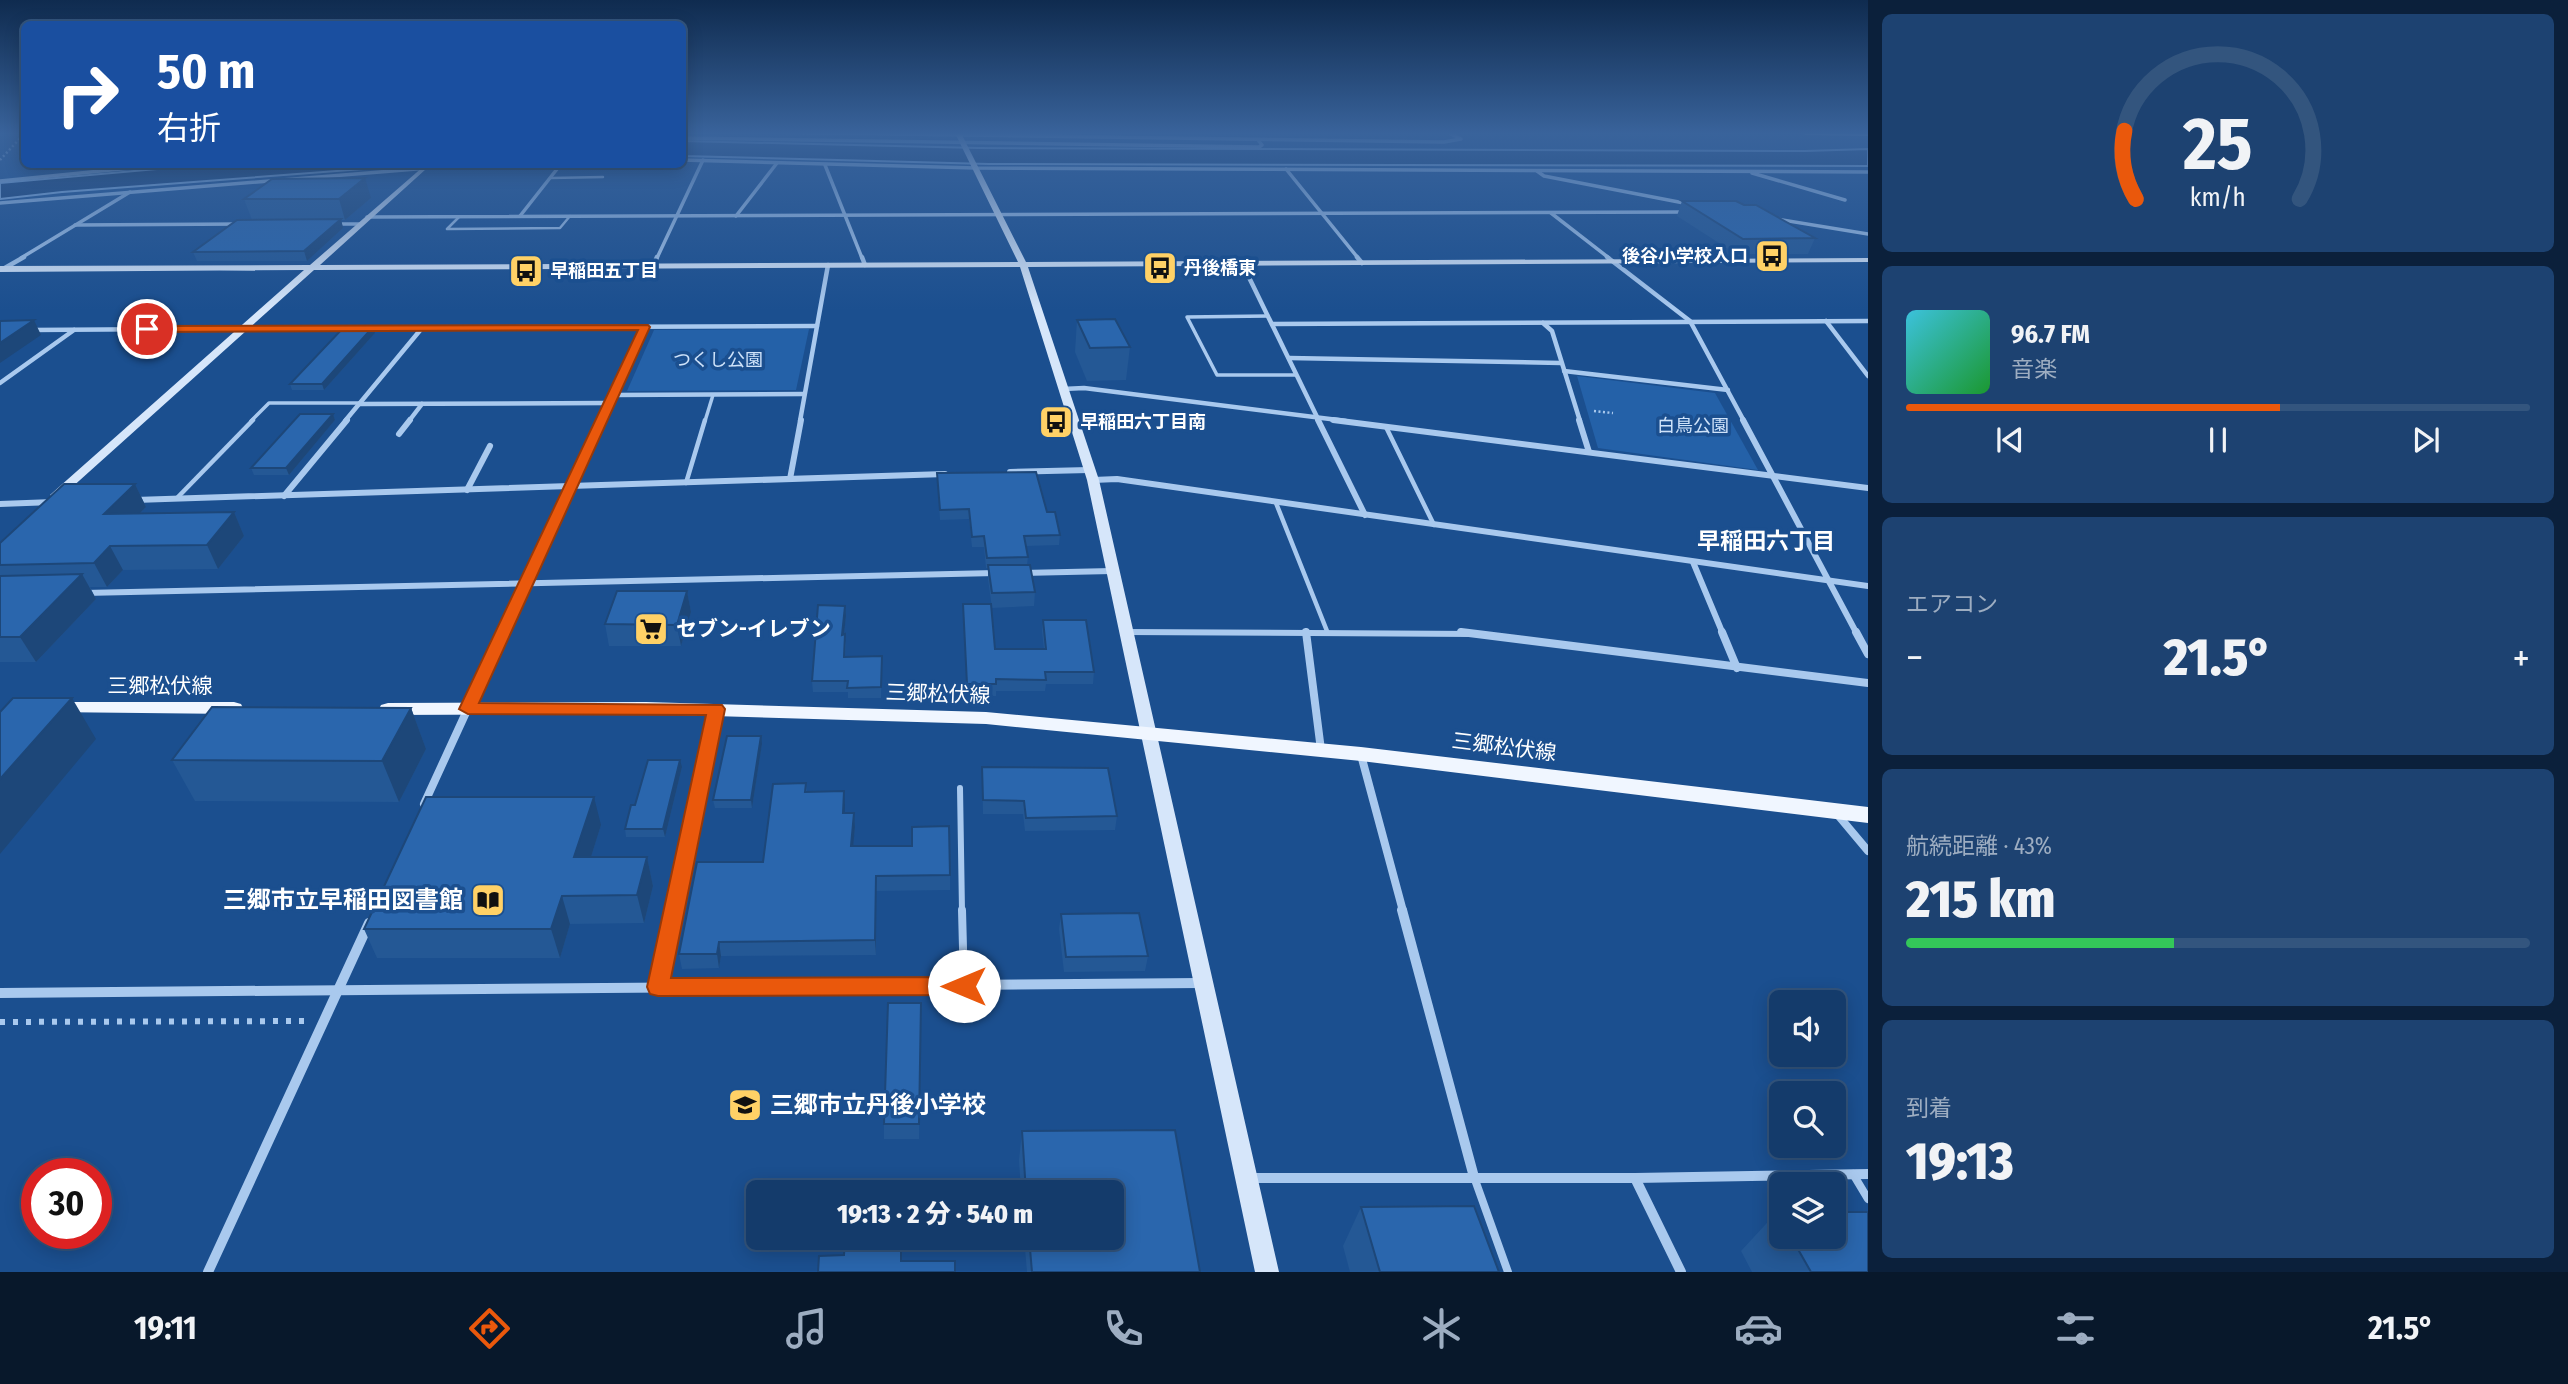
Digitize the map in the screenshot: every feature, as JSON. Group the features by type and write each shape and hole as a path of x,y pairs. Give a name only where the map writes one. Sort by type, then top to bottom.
{"main road":[{"name":"三郷松伏線","path":"41,708 248,708"},
{"name":"三郷松伏線","path":"372,709 716,709 986,718 1361,754 1868,815"}],"street":[{"path":"0,203 120,191"},
{"path":"1,269 132,191"},
{"path":"39,511 397,191"},
{"path":"520,216 540,191"},
{"path":"653,266 688,191"},
{"path":"736,216 755,191"},
{"path":"836,191 865,265"},
{"path":"987,191 1023,264 1091,475 1267,1272"},
{"path":"1304,191 1362,263"},
{"path":"1621,191 1693,205"},
{"path":"1817,191 1846,200"},
{"path":"332,224 363,220 520,216 1690,212"},
{"path":"1551,213 1690,321 1868,654"},
{"path":"1773,218 1868,234"},
{"path":"75,225 251,224"},
{"path":"1,269 1868,260"},
{"path":"1242,263 1365,515"},
{"path":"790,479 828,265"},
{"path":"1826,321 1868,376"},
{"path":"1272,324 1868,321"},
{"path":"1543,323 1552,331 1589,452"},
{"path":"25,330 817,326"},
{"path":"417,819 644,327"},
{"path":"284,496 422,328"},
{"path":"0,383 75,329"},
{"path":"1289,358 1562,363"},
{"path":"1564,371 1728,390"},
{"path":"1063,389 1084,388 1868,488"},
{"path":"359,403 422,404 804,394"},
{"path":"399,434 422,404"},
{"path":"467,490 490,446"},
{"path":"1008,472 1091,475 1868,586"},
{"path":"125,500 954,474"},
{"path":"0,504 61,502"},
{"path":"1693,562 1737,668"},
{"path":"69,594 1112,571"},
{"path":"1125,632 1458,632 1868,683"},
{"path":"1306,632 1321,750"},
{"path":"1361,754 1474,1177"},
{"path":"1835,811 1868,851"},
{"path":"208,1272 371,918"},
{"path":"0,993 1202,983"},
{"path":"1246,1178 1635,1178 1868,1174"},
{"path":"1635,1178 1681,1272"}],"lane":[{"path":"458,217 447,229 560,228 570,216"},
{"path":"1268,316 1187,317 1217,375 1296,375"},
{"path":"686,483 713,395"},
{"path":"177,498 268,403 359,403"},
{"path":"1386,427 1434,525"},
{"path":"1276,503 1327,631"},
{"path":"658,987 716,709"},
{"path":"960,788 964,986"},
{"path":"1853,1174 1868,1199"},
{"path":"1474,1177 1508,1272"}],"path":[{"path":"0,1022 324,1021"}],"green space":[{"name":"つくし公園","path":"809,329 796,390 627,391 654,330"},
{"name":"白鳥公園","path":"1577,376 1715,393 1758,470 1598,448"}],"shaded area":[{"path":"0,191 70,191 62,192 0,199"}],"building":[{"path":"255,191 348,191 339,199 244,199"},
{"path":"1682,201 1736,201 1744,205 1756,205 1815,238 1743,239"},
{"path":"341,219 304,251 193,252 237,220"},
{"path":"1115,319 1130,347 1090,348 1077,320"},
{"path":"34,320 0,343 0,321"},
{"path":"344,327 373,327 322,384 290,384"},
{"path":"300,414 333,414 286,468 251,468"},
{"path":"1036,472 1047,512 1055,512 1060,535 1024,536 1028,557 987,558 984,536 972,537 969,509 940,510 937,473"},
{"path":"64,484 135,484 104,514 234,512 207,545 110,546 94,563 0,565 0,543"},
{"path":"988,565 1030,565 1035,592 992,593"},
{"path":"82,574 20,637 0,637 0,576"},
{"path":"617,591 687,591 677,625 605,624"},
{"path":"963,604 991,604 995,649 1046,649 1043,620 1086,620 1094,672 1045,672 1046,680 996,679 996,684 967,684"},
{"path":"818,605 845,606 842,635 845,634 844,657 882,656 881,687 847,688 848,681 812,681"},
{"path":"13,698 72,698 0,779 0,712"},
{"path":"212,707 411,708 382,761 172,760"},
{"path":"727,736 761,736 751,800 713,800"},
{"path":"648,760 680,760 663,829 625,829 631,805 635,805"},
{"path":"982,767 1108,768 1117,816 1026,818 1024,801 983,800"},
{"path":"806,783 805,792 844,791 843,813 854,813 851,846 912,846 912,827 949,826 950,875 876,876 875,940 719,942 717,954 679,954 697,862 763,862 773,784"},
{"path":"426,797 594,797 574,857 647,857 637,895 562,896 551,929 364,929"},
{"path":"1139,913 1148,956 1066,957 1061,914"},
{"path":"888,1003 921,1003 919,1124 884,1124"},
{"path":"1175,1130 1200,1272 1032,1272 1030,1250 1124,1250 1124,1180 1025,1180 1022,1131"},
{"path":"1474,1206 1499,1272 1380,1272 1361,1207"},
{"path":"1846,1212 1868,1212 1868,1272 1811,1272 1798,1249 1846,1249"},
{"path":"844,1250 901,1250 901,1261 955,1261 955,1272 818,1272 819,1256 844,1255"}],"place":[{"name":"後谷小学校入口","path":"1772,256"},
{"name":"丹後橋東","path":"1160,268"},
{"name":"早稲田五丁目","path":"526,271"},
{"name":"早稲田六丁目南","path":"1056,422"},
{"name":"セブン-イレブン","path":"651,629"},
{"name":"三郷市立早稲田図書館","path":"488,900"},
{"name":"三郷市立丹後小学校","path":"745,1105"}],"district":[{"name":"早稲田六丁目","path":"1766,541"}],"route":[{"path":"147,329 644,327 468,709 716,709 658,987 964,986"}]}
